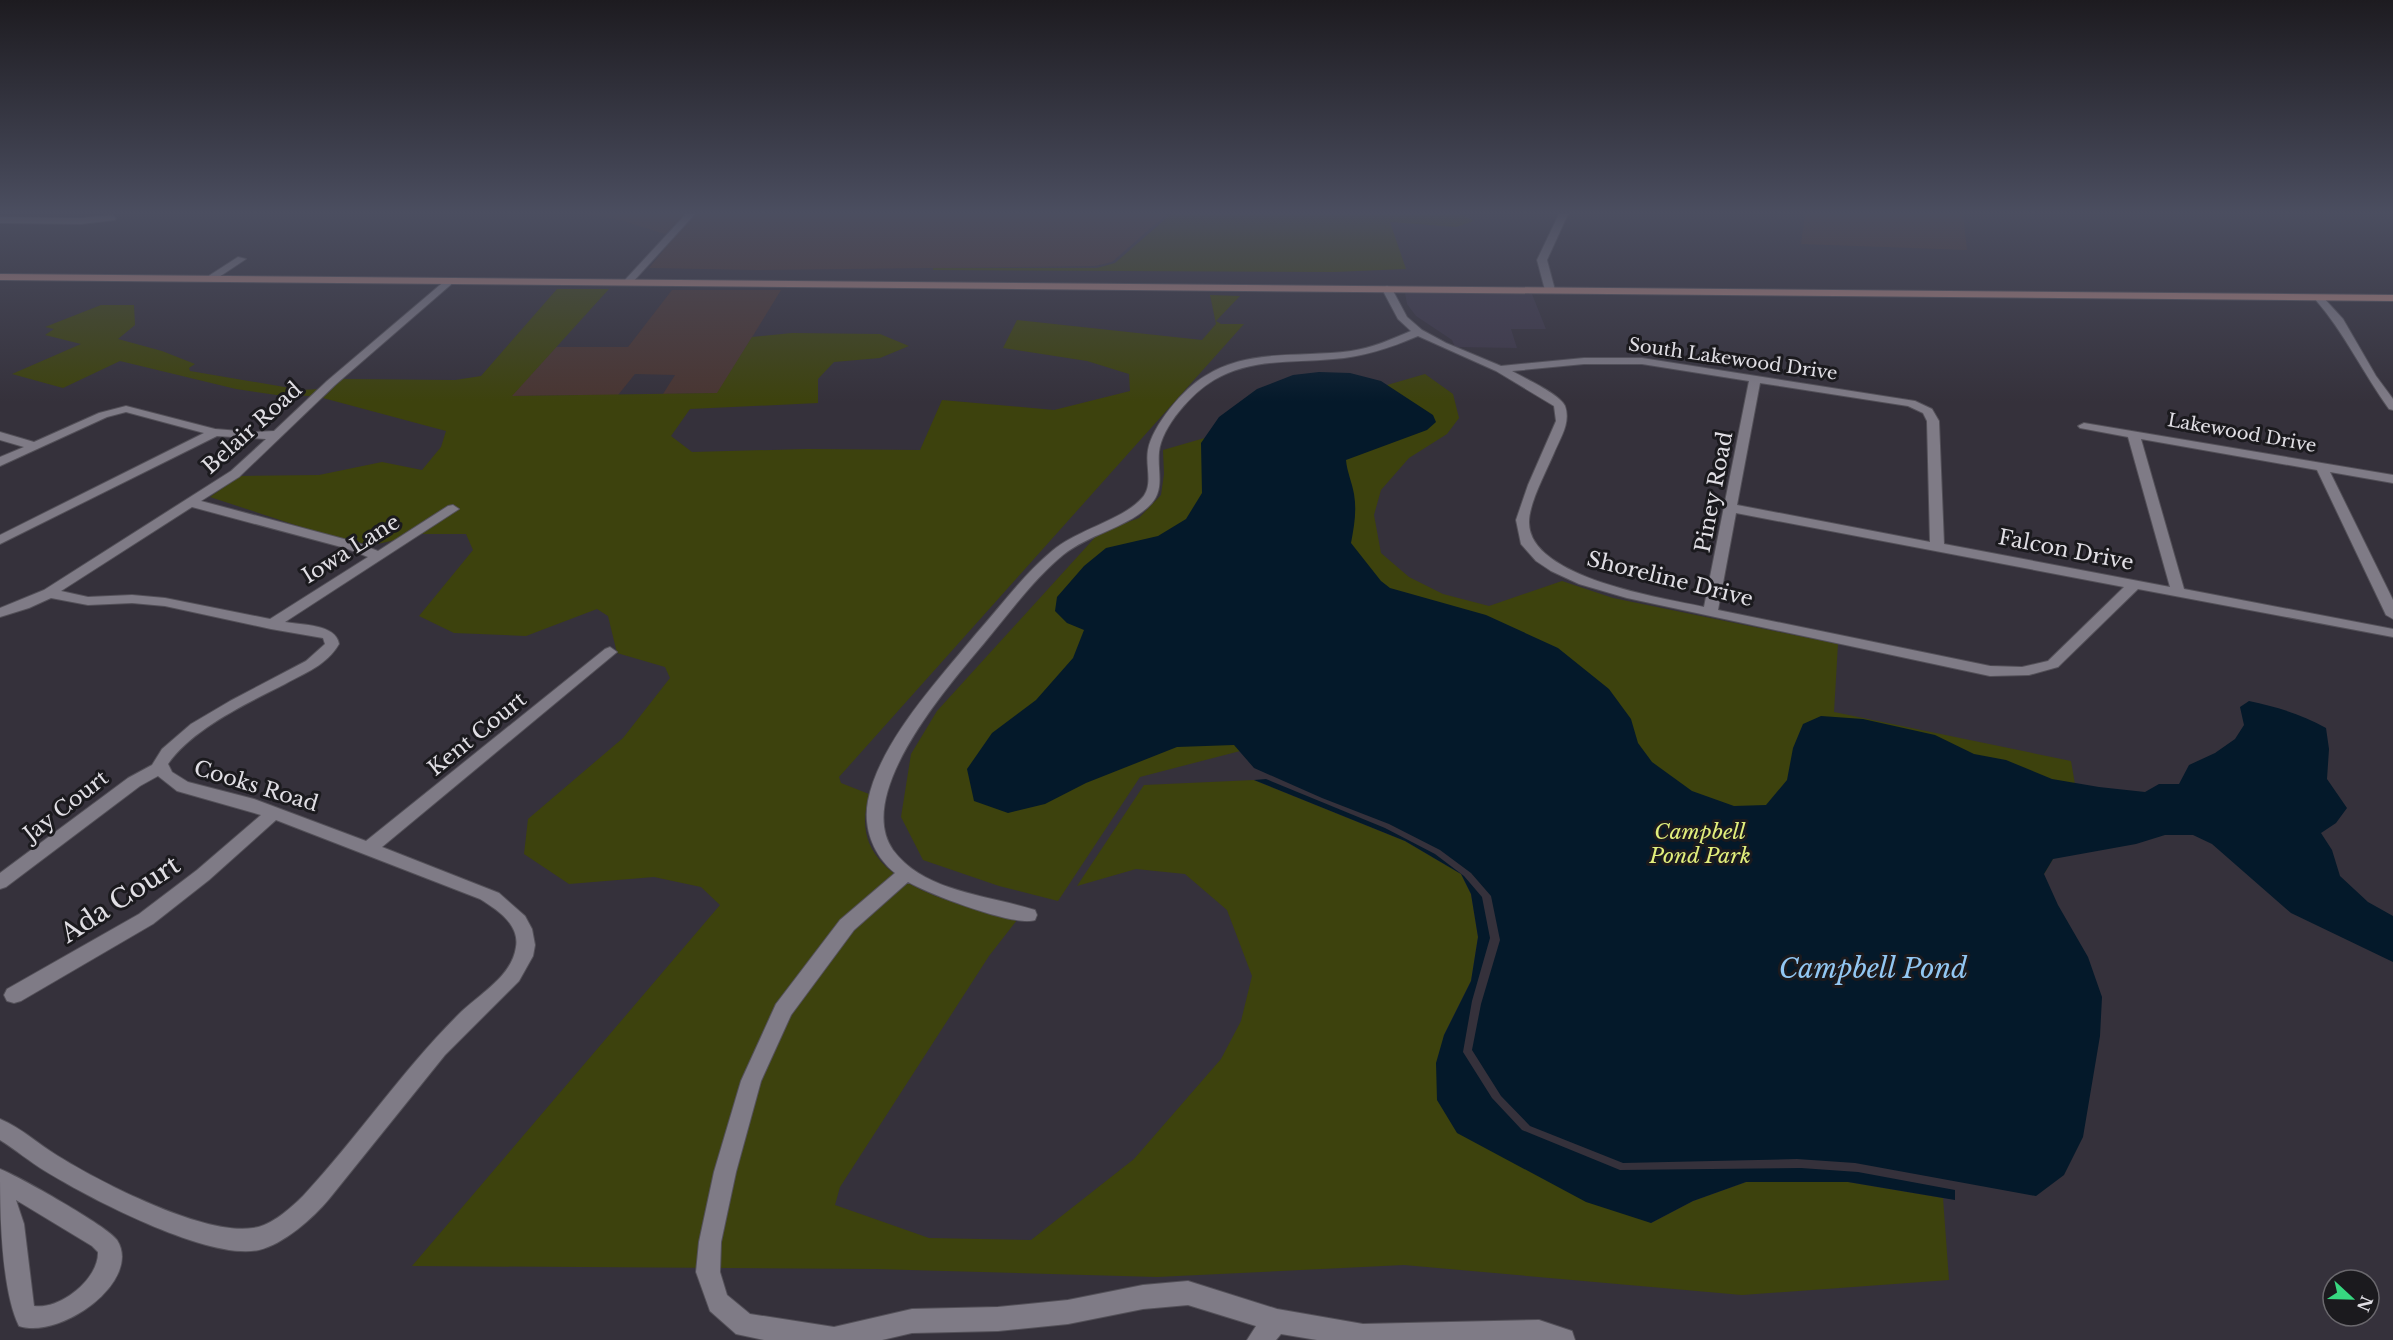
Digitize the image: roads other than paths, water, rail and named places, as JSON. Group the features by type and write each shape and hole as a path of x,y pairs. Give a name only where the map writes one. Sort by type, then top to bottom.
{"main road":[{"path":"0,277 2393,298"}],"street":[{"path":"210,279 214,277"},
{"path":"627,283 633,277"},
{"path":"1546,277 1550,290"},
{"name":"Belair Road","path":"0,613 49,593 235,474 331,383 450,281"},
{"name":"Shoreline Drive","path":"1387,289 1403,319 1418,332 1460,353 1500,369 1548,396 1561,410 1562,421 1534,485 1522,520 1523,531 1533,550 1556,568 1584,581 1710,613 1990,671 2013,673 2035,672 2053,664 2135,584"},
{"path":"2318,297 2338,319 2371,376 2393,407"},
{"path":"1028,915 956,896 935,888 908,872 884,850 874,823 880,787 891,761 909,730 965,656 1024,586 1053,556 1089,532 1117,520 1146,503 1153,493 1155,484 1153,454 1158,437 1195,389 1224,369 1242,363 1354,354 1380,348 1418,332"},
{"name":"South Lakewood Drive","path":"1500,369 1584,361 1625,360 1893,399 1923,408 1931,415 1933,421 1937,547"},
{"name":"Piney Road","path":"1710,613 1755,378"},
{"path":"0,462 103,415 126,409 215,432 252,436 279,434"},
{"name":"Lakewood Drive","path":"2084,426 2393,479"},
{"path":"0,540 215,432"},
{"path":"2133,433 2178,592"},
{"path":"0,436 35,446"},
{"path":"2321,465 2393,615"},
{"path":"192,503 350,545 378,556"},
{"name":"Falcon Drive","path":"1730,508 2393,633"},
{"name":"Iowa Lane","path":"271,625 453,509"},
{"name":"Cooks Road","path":"0,1129 97,1190 187,1226 226,1238 252,1241 259,1239 304,1210 427,1063 471,1016 503,987 519,965 526,948 526,938 519,921 501,903 453,880 248,803 176,784 160,768 162,759 181,741 210,721 316,660 332,644 331,637 327,634 271,625 165,602 132,599 88,601 49,593"},
{"name":"Kent Court","path":"370,848 610,652"},
{"name":"Jay Court","path":"0,882 134,782 160,768"},
{"name":"Ada Court","path":"14,995 146,919 203,875 274,813"},
{"path":"908,872 847,925 783,1010 751,1081 710,1242 708,1272 718,1303 745,1325 838,1339 912,1321 998,1319 1068,1312 1143,1297 1188,1293 1277,1322 1363,1336 1539,1332 1563,1340"},
{"path":"0,1179 100,1238 109,1248 109,1263 102,1278 70,1309 38,1320 27,1318 22,1308 13,1224 0,1187"},
{"path":"1258,1340 1277,1322"}],"water":[{"name":"Campbell Pond","path":"1319,372 1350,373 1381,381 1433,415 1436,422 1427,430 1346,460 1355,500 1351,543 1381,581 1390,588 1486,615 1558,648 1609,689 1631,719 1638,743 1652,762 1692,791 1734,806 1766,805 1787,780 1793,748 1803,724 1821,716 1863,719 1935,735 1974,754 2006,760 2052,779 2145,792 2159,784 2179,784 2189,765 2215,753 2235,739 2244,725 2240,707 2249,701 2259,703 2298,715 2326,728 2329,749 2327,779 2347,808 2336,823 2321,833 2332,850 2340,876 2368,902 2393,916 2393,962 2291,913 2212,844 2193,835 2165,835 2136,844 2053,859 2044,874 2058,905 2088,957 2102,997 2100,1036 2083,1137 2064,1175 2036,1196 1855,1163 1797,1159 1623,1163 1530,1126 1501,1096 1472,1050 1481,1004 1500,940 1491,896 1471,873 1440,850 1389,824 1254,768 1234,745 1177,747 1086,783 1045,804 1008,813 974,801 967,769 992,733 1036,700 1073,658 1084,630 1067,623 1055,611 1057,597 1084,566 1106,548 1158,536 1186,519 1202,493 1201,443 1219,417 1257,389 1293,375"},
{"path":"1266,779 1385,828 1435,854 1464,876 1482,897 1490,938 1472,1001 1463,1052 1492,1098 1522,1130 1620,1170 1801,1168 1858,1172 1955,1190 1955,1200 1848,1182 1746,1182 1693,1201 1651,1223 1586,1202 1457,1133 1437,1100 1436,1063 1444,1035 1471,981 1478,937 1471,894 1461,874 1405,841 1254,780"}],"park label":[{"name":"Campbell Pond Park","path":"1700,844"}]}
